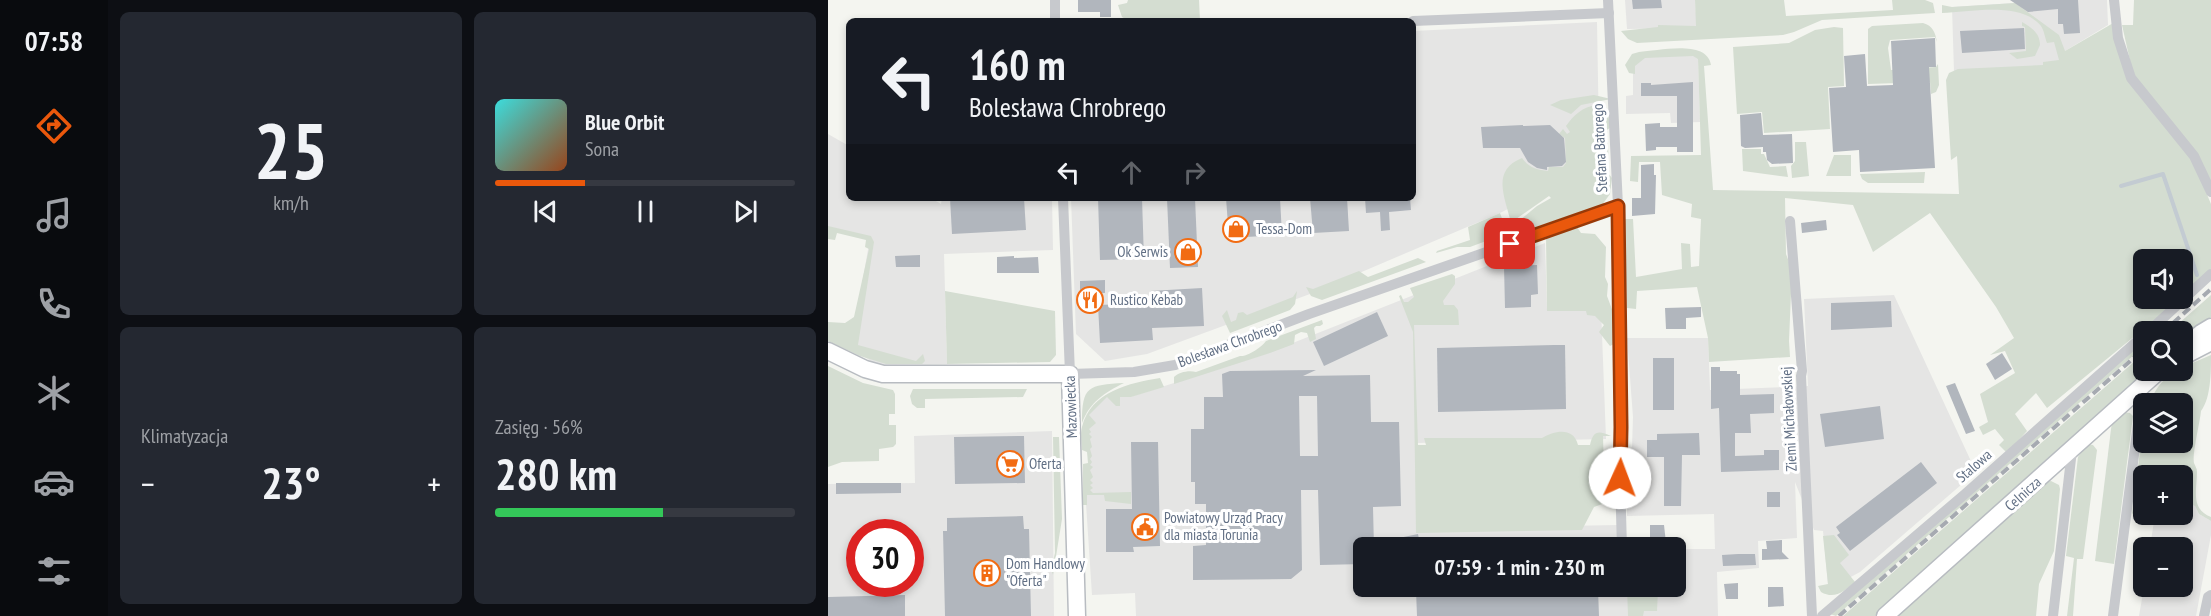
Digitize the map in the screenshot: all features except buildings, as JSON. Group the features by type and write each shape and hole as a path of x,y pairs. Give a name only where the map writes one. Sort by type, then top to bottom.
{"street":[{"path":"1055,0 1055,18"},
{"name":"Stefana Batorego","path":"1608,0 1618,206 1622,537"},
{"path":"2114,0 2118,38 2131,78 2194,156 2211,192"},
{"path":"1416,21 1609,13"},
{"name":"Mazowiecka","path":"1063,201 1077,616"},
{"name":"Bolesława Chrobrego","path":"828,351 865,369 883,374 1070,374 1134,372 1175,365 1309,314 1618,206"},
{"name":"Ziemi Michałowskiej","path":"1790,221 1802,371 1812,616"},
{"path":"2160,321 2211,274"},
{"path":"2193,340 2211,327"},
{"path":"2193,351 2211,342"},
{"name":"Stalowa","path":"1822,616 2133,345"},
{"name":"Celnicza","path":"1885,616 2148,381"},
{"path":"2113,616 2143,386"},
{"path":"2053,616 2072,450"},
{"path":"2204,616 2208,597 2211,595"}],"shaded area":[{"path":"1128,0 1199,0 1200,18 1124,18 1118,5 1127,3"},
{"path":"1625,0 1695,0 1697,28 1627,29"},
{"path":"1695,0 1784,0 1786,16 1893,10 1892,0 1925,0 1933,3 1935,13 1822,20 1783,35 1637,43 1628,39 1621,31 1658,27 1658,25 1696,26"},
{"path":"2027,0 2107,0 2108,25 2065,51 2069,66 1954,72 1952,7 2015,3"},
{"path":"2134,0 2211,0 2211,185 2133,74 2122,25 2133,25"},
{"path":"2015,3 2059,35 2065,51 2115,22 2129,79 2193,161 2211,204 2211,269 2193,286 2193,249 2133,249 2133,309 2168,309 2153,321 2133,321 2133,338 2047,408 2036,393 2015,414 2027,431 2007,453 1999,445 2004,440 1995,429 1983,435 1979,427 1988,422 1980,394 2015,373 2005,351 1990,355 2014,338 1996,307 1930,213 1873,252 1853,205 1785,198 1786,254 1792,270 1790,357 1709,362 1708,338 1697,287 1637,291 1636,309 1627,308 1624,219 1633,219 1636,277 1682,269 1681,243 1690,244 1691,267 1699,266 1701,219 1691,217 1692,204 1662,195 1660,162 1639,162 1638,182 1630,181 1631,156 1701,155 1698,59 1693,56 1645,58 1635,66 1635,74 1629,73 1625,65 1632,54 1681,48 1701,52 1708,57 1711,65 1704,66 1713,190 1959,194 1957,156 1951,160 1946,80 1949,73 1958,69 2043,65 2043,62 2059,60 2054,42 2047,43 2041,26 2032,18 2021,13 1994,10 1942,13 1942,5 1952,7"},
{"path":"1597,22 1599,137 1564,181 1500,213 1310,294 1147,354 1105,361 1076,334 1071,201 1416,201 1416,31"},
{"path":"2022,22 2037,34 2040,45 2035,56 2017,59 2009,53 2026,51 2025,27 2022,26"},
{"path":"1923,23 1933,30 1937,42 1935,37 1890,40 1888,48 1891,70 1936,67 1938,64 1939,85 1936,92 1931,94 1930,82 1868,84 1868,29 1872,26"},
{"path":"1843,28 1844,86 1828,87 1830,129 1764,133 1762,112 1737,114 1733,47 1789,43 1815,30"},
{"path":"1690,52 1698,57 1700,122 1671,123 1670,113 1626,114 1626,96 1633,95 1633,64 1645,55"},
{"path":"1594,95 1611,99 1581,105 1571,114 1550,105 1561,100"},
{"path":"1597,105 1606,108 1611,127 1598,141 1608,148 1608,158 1601,164 1612,178 1610,194 1602,205 1521,232 1520,220 1551,198 1549,196 1516,219 1510,219 1502,184 1507,169 1522,158 1530,166 1540,170 1548,171 1549,167 1563,167 1566,163 1565,138 1559,134 1563,129 1567,134 1570,132 1566,126 1579,112"},
{"path":"828,134 846,144 846,201 936,201 941,204 942,201 1052,201 1053,250 944,254 947,364 876,365 851,347 870,238 828,228"},
{"path":"1795,142 1806,142 1809,176 1792,178 1791,166 1795,161"},
{"path":"1742,149 1761,149 1761,154 1764,154 1770,167 1786,166 1788,177 1743,171"},
{"path":"1834,155 1851,155 1851,176 1826,176"},
{"path":"1925,172 1924,183 1868,183 1862,179 1860,174"},
{"path":"1500,213 1503,221 1497,237 1470,247 1457,247 1436,253 1470,240 1468,227"},
{"path":"828,226 871,236 874,242 858,345 916,361 923,354 925,361 922,364 886,364 860,356 828,341 828,322 845,323 854,317 869,249 865,247 866,240 837,233 835,240 828,239"},
{"path":"1577,227 1581,233 1595,234 1606,247 1607,296 1613,312 1614,344 1610,346 1599,332 1604,325 1595,316 1587,315 1586,311 1547,311 1546,236"},
{"path":"1545,243 1547,309 1601,308 1606,439 1416,443 1417,529 1618,525 1619,537 1353,537 1353,597 1686,597 1686,549 1715,549 1714,514 1627,516 1627,451 1632,447 1633,417 1627,338 1708,338 1710,390 1808,386 1804,299 1894,295 1976,472 1860,572 1836,585 1828,585 1823,531 1814,530 1795,482 1797,538 1758,541 1759,568 1717,572 1718,616 1136,616 1135,593 1092,595 1084,473 1089,468 1088,414 1106,395 1130,397 1265,354"},
{"path":"1418,258 1426,262 1322,300 1311,296 1306,287 1313,289 1359,271 1368,277"},
{"path":"1452,274 1455,276 1455,284 1443,301 1444,305 1454,305 1458,310 1459,325 1414,325 1418,445 1426,445 1424,438 1542,438 1563,432 1573,435 1578,445 1590,445 1597,433 1611,436 1603,436 1605,503 1594,507 1582,530 1416,533 1413,332 1399,296 1401,295 1404,302 1408,302 1414,297 1410,288"},
{"path":"945,291 1055,311 1056,355 1050,362 947,364"},
{"path":"1297,291 1295,304 1290,310 1230,333 1222,316 1227,310 1231,322 1236,320 1238,313 1243,312 1247,315 1293,297"},
{"path":"2211,295 2211,317 2193,332 2193,321 2181,321"},
{"path":"1322,320 1323,324 1314,328 1316,339 1310,342 1307,333 1301,332 1295,335 1294,344 1174,384 1174,377 1179,374 1187,371 1196,372 1246,355 1258,349 1266,341"},
{"path":"2133,348 2133,356 1836,616 1830,614"},
{"path":"2211,355 2209,392 2201,411 2194,463 2197,471 2197,504 2204,513 2211,517 2211,521 2199,514 2193,505 2193,465 2138,465 2140,453 2193,453 2193,393 2155,393 2163,381 2193,381 2193,363"},
{"path":"2133,363 2133,381 2139,381 1875,616 1843,616"},
{"path":"828,366 863,383 893,390 895,414 889,414 889,425 896,425 896,444 893,447 879,449 879,461 842,462 828,467"},
{"path":"1160,378 1164,387 1131,397 1120,397 1120,406 1116,406 1107,397 1089,415 1096,423 1089,429 1092,437 1090,439 1092,462 1090,465 1093,467 1090,470 1093,477 1090,480 1093,483 1090,485 1093,488 1090,490 1093,493 1131,492 1131,504 1105,501 1104,495 1087,495 1087,505 1083,505 1083,464 1088,463 1087,452 1082,450 1081,433 1087,415 1094,405 1113,391"},
{"path":"1124,383 1098,399 1089,409 1082,423 1084,401 1090,390 1102,385"},
{"path":"913,389 1027,389 1023,397 925,399 925,408 917,408 912,404 910,396"},
{"path":"2123,412 2133,416 2114,564 2095,561 2112,423"},
{"path":"1052,431 1054,616 828,616 828,484 915,483 914,436"},
{"path":"1053,437 1059,437 1062,519 1053,575 1051,569 1055,553"},
{"path":"2087,444 2093,445 2097,450 2083,559 2077,559 2073,616 2067,616 2074,558 2066,556 2078,457"},
{"path":"2051,481 2059,485 2060,489 2054,551 2039,584 2036,616 1896,616 2046,482"},
{"path":"2193,505 2199,514 2211,521 2211,535 2196,616 2139,616 2142,597 2193,597 2193,537 2152,537 2153,525 2193,525"},
{"path":"1834,535 1849,555 1840,563 1855,582 1839,593 1831,595 1821,592 1818,586 1828,584 1823,536"},
{"path":"1627,597 1658,597 1657,611 1644,611 1643,616 1628,616"}],"waterway":[{"path":"2121,186 2163,174 2197,275"}],"railway":[{"path":"2175,321 2211,289"},
{"path":"1839,616 2133,359"}],"place":[{"name":"Tessa-Dom","path":"1236,229"},
{"name":"Ok Serwis","path":"1188,252"},
{"name":"Rustico Kebab","path":"1090,300"},
{"name":"Oferta","path":"1010,464"},
{"name":"Powiatowy Urząd Pracy dla miasta Torunia","path":"1145,527"},
{"name":"Dom Handlowy \"Oferta\"","path":"987,573"}],"route":[{"path":"1510,244 1618,206 1620,478"}]}
